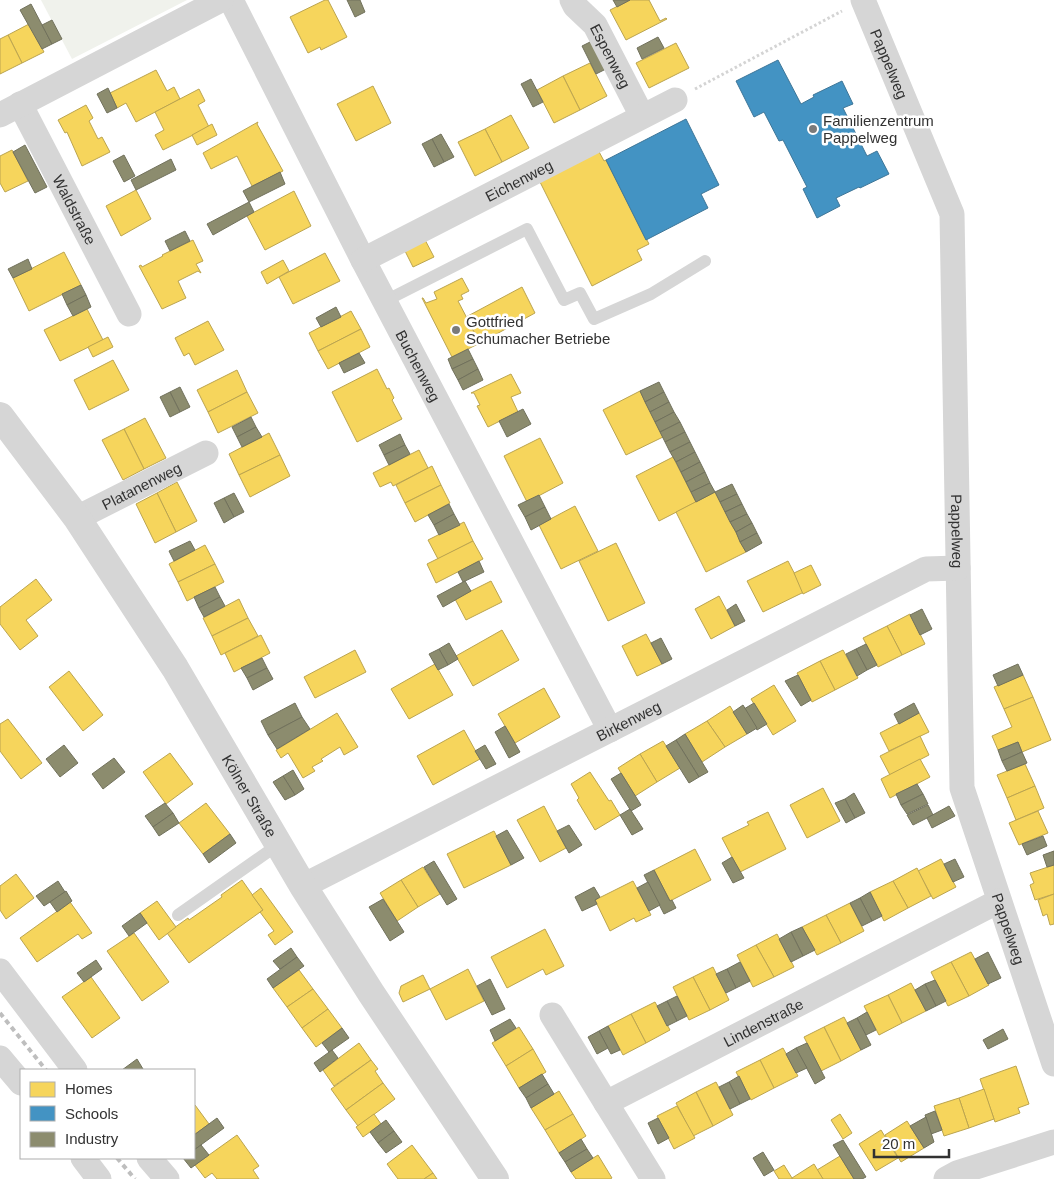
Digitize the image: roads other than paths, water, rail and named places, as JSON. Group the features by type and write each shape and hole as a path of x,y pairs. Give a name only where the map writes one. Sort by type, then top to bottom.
{"street":[{"name":"Waldstraße","path":"129,314 10,109 221,0"},
{"name":"Buchenweg","path":"231,0 385,301 610,730"},
{"name":"Espenweg","path":"572,0 575,6 595,25 642,116"},
{"name":"Pappelweg","path":"854,5 952,214 962,788 1054,1064"},
{"name":"Eichenweg","path":"364,260 674,100"},
{"name":"Kölner Straße","path":"0,416 77,518 175,668 303,886 371,993 495,1179"},
{"name":"Platanenweg","path":"77,518 206,453"},
{"name":"Birkenweg","path":"303,886 926,569 958,568"},
{"name":"Lindenstraße","path":"606,1103 999,901"},
{"path":"0,972 74,1069"},
{"path":"552,1015 653,1179"},
{"path":"0,1058 20,1082"},
{"path":"946,1179 957,1173 1054,1142"},
{"path":"84,1159 99,1179"},
{"path":"150,1159 167,1179"}],"lane":[{"path":"385,301 527,229 564,300 580,293 594,319 650,294 705,261"},
{"path":"178,916 279,844"}],"railway":[{"path":"0,1013 45,1069"},
{"path":"118,1159 135,1179"}],"place":[{"name":"Familienzentrum Pappelweg","path":"813,129"},
{"name":"Gottfried Schumacher Betriebe","path":"456,330"}]}
